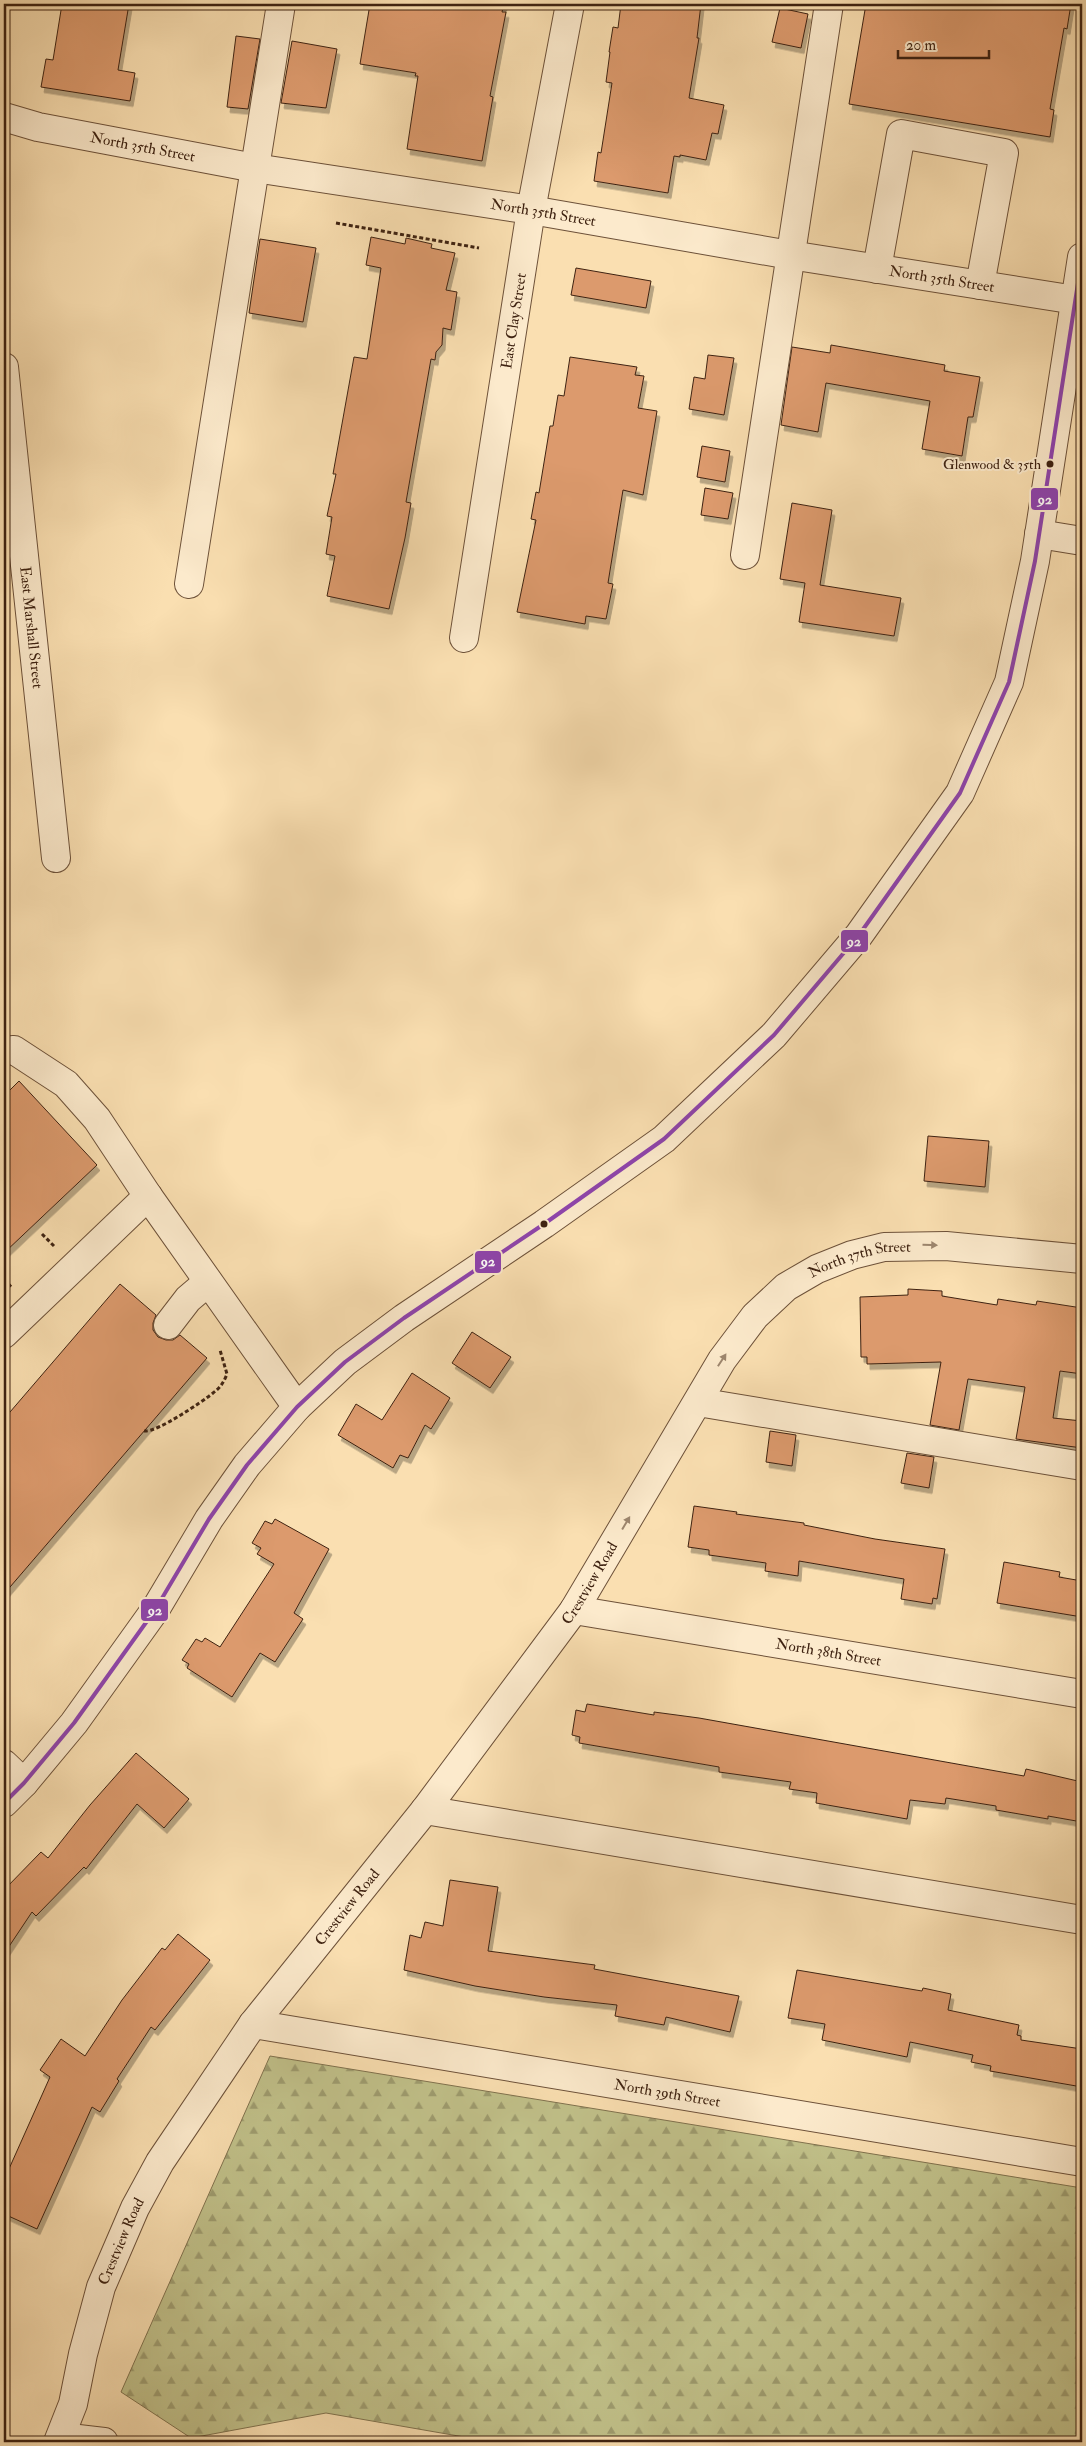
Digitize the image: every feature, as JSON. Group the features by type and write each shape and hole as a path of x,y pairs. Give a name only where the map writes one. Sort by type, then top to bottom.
{"street":[{"path":"189,584 281,4"},
{"name":"East Clay Street","path":"464,638 531,210 570,4"},
{"path":"745,555 829,4"},
{"name":"North 35th Street","path":"4,117 38,127 255,168 531,210 790,255 1078,301"},
{"path":"877,269 901,134 1004,153 980,285"},
{"path":"4,1803 24,1783 74,1723 155,1610 209,1519 247,1465 297,1407 345,1362 404,1318 520,1240 664,1138 774,1035 859,935 960,793 1009,682 1039,534 1078,301 1082,257"},
{"name":"East Marshall Street","path":"4,367 6,418 56,858"},
{"path":"1039,534 1082,541"},
{"path":"4,1051 14,1050 66,1084 97,1119 148,1196 297,1407"},
{"path":"4,1334 148,1196"},
{"name":"North 37th Street","path":"698,1402 722,1360 755,1316 786,1287 817,1269 852,1255 884,1247 916,1245 946,1246 1082,1259"},
{"path":"168,1325 188,1299 208,1282"},
{"path":"698,1402 1082,1466"},
{"name":"Crestview Road","path":"60,2440 73,2404 83,2354 102,2287 135,2208 160,2162 253,2024 425,1810 574,1610 698,1402"},
{"name":"North 38th Street","path":"574,1610 1082,1694"},
{"path":"4,1764 24,1783"},
{"path":"425,1810 1082,1920"},
{"name":"North 39th Street","path":"253,2024 1082,2162"},
{"path":"60,2440 104,2442"}],"path":[{"path":"336,223 479,248"},
{"path":"144,1431 156,1428 214,1393 228,1374 220,1347"}],"green space":[{"path":"270,2056 1082,2188 1082,2442 493,2442 326,2413 191,2438 121,2392"}],"building":[{"path":"62,4 129,4 118,70 135,73 130,101 41,87 46,59 53,60"},
{"path":"370,4 504,4 502,12 506,12 490,96 493,97 482,161 407,149 418,76 415,76 416,73 360,64"},
{"path":"621,4 701,4 697,38 699,38 689,98 724,105 718,134 712,133 706,160 680,155 680,157 674,156 668,193 594,181 598,152 601,153 612,83 606,82 609,52 613,27 618,28"},
{"path":"866,4 1071,4 1067,29 1064,28 1050,109 1054,110 1050,137 849,104"},
{"path":"780,8 808,14 801,48 772,42"},
{"path":"236,36 260,39 248,109 227,107"},
{"path":"292,41 337,49 326,108 281,103"},
{"path":"371,237 405,244 406,238 432,244 431,248 455,253 446,290 457,292 451,330 443,328 442,345 436,352 435,360 431,359 406,502 411,503 389,609 327,596 335,556 326,554 332,517 327,516 336,474 333,474 354,357 367,359 381,268 366,265"},
{"path":"260,239 316,248 303,322 249,313"},
{"path":"576,268 651,281 646,308 571,295"},
{"path":"831,345 945,365 944,371 980,377 973,417 968,417 962,456 922,449 930,401 826,383 818,432 781,425 792,347 830,353"},
{"path":"708,355 734,358 724,415 689,409 694,377 705,379"},
{"path":"570,357 637,367 635,375 644,376 638,408 657,411 643,495 623,490 608,583 613,584 606,619 586,616 585,624 517,612 536,520 531,519 536,492 539,493 550,426 553,426 558,395 564,396"},
{"path":"702,446 730,451 725,482 697,477"},
{"path":"705,488 733,493 728,519 701,515"},
{"path":"792,503 832,510 820,585 901,598 894,636 799,622 805,583 780,579"},
{"path":"19,1081 97,1165 4,1253 4,1096"},
{"path":"928,1136 989,1141 985,1187 924,1181"},
{"path":"120,1284 156,1315 153,1330 158,1337 173,1340 180,1335 207,1358 4,1594 4,1419"},
{"path":"908,1289 942,1291 942,1296 997,1305 998,1299 1036,1305 1037,1301 1082,1308 1082,1374 1060,1371 1053,1418 1082,1421 1082,1448 1016,1439 1025,1387 968,1379 959,1430 930,1425 941,1362 867,1364 867,1357 861,1357 860,1297 908,1295"},
{"path":"472,1332 511,1357 490,1388 452,1363"},
{"path":"412,1373 450,1398 431,1429 425,1425 408,1458 400,1455 393,1468 338,1435 356,1404 382,1420"},
{"path":"770,1431 796,1435 792,1466 766,1462"},
{"path":"907,1453 934,1457 929,1488 901,1483"},
{"path":"694,1506 804,1523 804,1525 875,1539 945,1549 937,1599 933,1598 932,1604 901,1599 904,1579 799,1561 798,1576 765,1571 766,1563 709,1555 709,1550 688,1547"},
{"path":"275,1519 329,1549 294,1613 303,1619 275,1662 260,1653 232,1697 187,1668 189,1664 182,1660 196,1639 202,1642 205,1638 220,1647 274,1564 257,1554 261,1548 252,1543 265,1521 272,1524"},
{"path":"1004,1562 1060,1572 1059,1577 1082,1581 1082,1617 997,1603"},
{"path":"587,1704 654,1715 654,1712 699,1718 1024,1776 1026,1769 1082,1782 1082,1822 1048,1816 1048,1819 996,1810 996,1806 946,1798 945,1804 910,1800 907,1819 816,1803 817,1793 789,1789 791,1782 719,1772 719,1767 579,1743 580,1737 572,1735 576,1710 585,1712"},
{"path":"136,1753 189,1799 164,1828 137,1804 86,1869 84,1867 36,1916 32,1912 4,1954 4,1890 41,1852 48,1858 90,1805"},
{"path":"450,1880 498,1887 488,1951 595,1965 594,1969 739,1996 730,2032 666,2017 664,2025 615,2016 617,2005 544,1997 475,1986 404,1970 410,1935 421,1938 425,1922 443,1926"},
{"path":"178,1934 210,1960 155,2030 151,2027 117,2079 119,2081 100,2112 92,2107 37,2229 4,2214 4,2180 50,2077 40,2070 61,2039 85,2056 122,2000 162,1948 165,1950"},
{"path":"797,1970 922,1991 923,1988 951,1994 948,2010 1019,2025 1017,2035 1021,2036 1021,2040 1082,2049 1082,2087 990,2071 991,2066 971,2062 973,2055 910,2042 907,2057 822,2040 825,2024 788,2018"}],"transit line":[{"name":"92","path":"4,1803 24,1783 74,1723 155,1610 209,1519 247,1465 297,1407 345,1362 404,1318 544,1224 664,1139 774,1035 859,935 960,793 1009,682 1035,561 1082,257"}],"place":[{"name":"Glenwood & 35th","path":"1050,464"}]}
